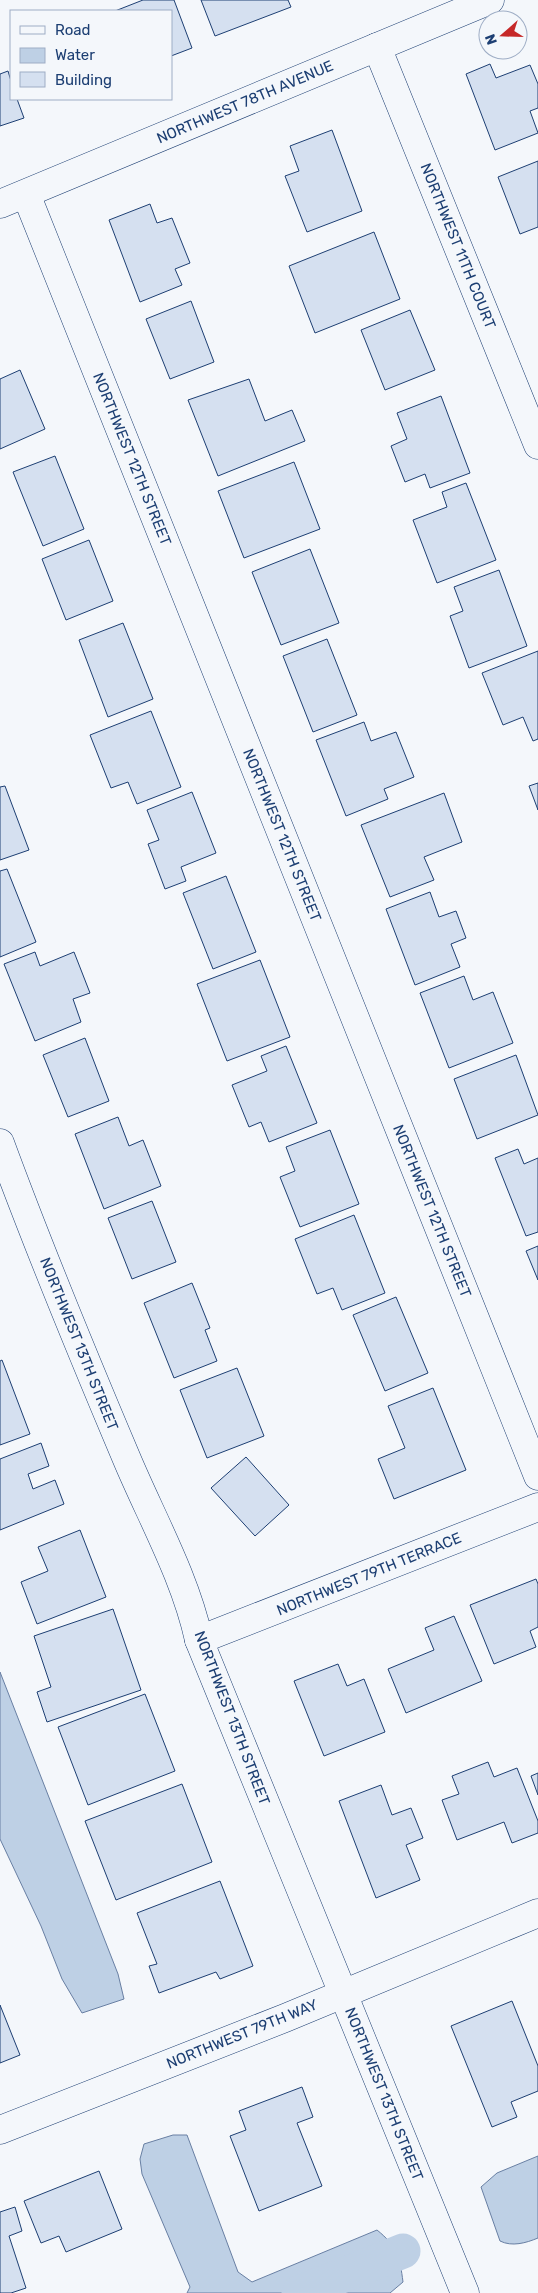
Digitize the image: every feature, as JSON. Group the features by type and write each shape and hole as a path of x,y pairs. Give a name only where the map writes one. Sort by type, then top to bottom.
{"street":[{"name":"NORTHWEST 78TH AVENUE","path":"0,204 490,0"},
{"name":"NORTHWEST 11TH COURT","path":"377,47 538,445"},
{"name":"NORTHWEST 12TH STREET","path":"26,194 538,1476"},
{"name":"NORTHWEST 13TH STREET","path":"0,1143 65,1313 190,1605 199,1640 465,2293"},
{"name":"NORTHWEST 79TH TERRACE","path":"199,1640 538,1507"},
{"name":"NORTHWEST 79TH WAY","path":"0,2130 538,1913"}],"water":[{"path":"0,1672 118,1974 124,1999 82,2013 62,1979 41,1926 0,1839"},
{"path":"173,2135 187,2135 238,2272 252,2282 377,2230 389,2242 396,2253 403,2282 390,2293 187,2293 190,2287 142,2174 140,2159 144,2144"},
{"path":"538,2156 538,2238 519,2244 509,2244 500,2241 481,2187 497,2173"}],"building":[{"path":"143,0 174,0 192,48 172,56 172,10 118,10"},
{"path":"201,0 288,0 291,7 215,36"},
{"path":"490,64 496,78 530,65 538,84 538,108 530,111 538,133 495,150 466,74"},
{"path":"8,71 10,78 10,100 17,100 24,118 0,126 0,74"},
{"path":"332,130 362,211 307,232 285,176 299,171 290,146"},
{"path":"538,161 538,227 520,234 498,177"},
{"path":"150,204 157,223 172,218 190,263 175,269 182,285 140,302 109,220"},
{"path":"374,232 400,299 315,333 289,266"},
{"path":"191,301 214,362 170,379 146,319"},
{"path":"410,310 435,370 385,390 361,330"},
{"path":"20,370 45,429 0,449 0,379"},
{"path":"249,379 265,421 292,410 305,441 218,476 188,400"},
{"path":"441,396 470,473 430,488 425,474 405,482 391,446 407,439 397,413"},
{"path":"55,456 84,529 43,546 13,472"},
{"path":"294,462 320,529 244,558 218,491"},
{"path":"466,483 496,560 437,583 413,520 447,507 442,492"},
{"path":"89,540 113,601 66,620 42,559"},
{"path":"310,549 339,623 281,645 252,572"},
{"path":"499,570 527,646 469,668 450,616 463,611 454,587"},
{"path":"123,623 153,699 108,717 79,640"},
{"path":"327,639 357,715 313,732 283,656"},
{"path":"538,651 538,739 533,741 523,717 503,725 482,673"},
{"path":"151,711 181,787 137,804 128,782 111,788 90,735"},
{"path":"364,722 371,741 396,732 414,777 384,789 388,799 346,816 316,740"},
{"path":"538,783 538,810 529,786"},
{"path":"5,786 29,850 0,860 0,787"},
{"path":"192,792 216,853 181,867 186,881 165,889 148,844 159,840 147,810"},
{"path":"444,793 462,842 424,857 434,880 390,897 361,825"},
{"path":"7,869 36,942 0,957 0,871"},
{"path":"226,876 256,952 213,969 183,893"},
{"path":"430,892 439,917 456,911 466,938 451,944 460,967 415,985 386,909"},
{"path":"35,952 40,966 74,952 90,993 73,999 81,1022 35,1041 4,964"},
{"path":"260,960 290,1037 227,1061 197,984"},
{"path":"464,976 473,1000 493,992 513,1043 449,1068 420,993"},
{"path":"85,1038 109,1101 68,1117 43,1055"},
{"path":"286,1046 317,1123 269,1142 261,1122 249,1127 232,1085 267,1071 261,1056"},
{"path":"516,1055 538,1115 477,1139 454,1079"},
{"path":"118,1117 129,1146 143,1140 161,1186 104,1209 75,1134"},
{"path":"330,1130 359,1204 300,1227 280,1177 295,1171 286,1147"},
{"path":"518,1149 524,1164 538,1158 538,1232 526,1236 495,1158"},
{"path":"152,1201 176,1262 132,1279 108,1218"},
{"path":"354,1215 385,1293 342,1310 333,1288 317,1294 295,1239"},
{"path":"538,1246 538,1280 526,1251"},
{"path":"192,1283 210,1328 205,1330 217,1361 174,1378 144,1303"},
{"path":"396,1297 428,1373 385,1391 353,1315"},
{"path":"2,1360 30,1434 0,1445 0,1361"},
{"path":"237,1368 264,1436 207,1458 180,1390"},
{"path":"433,1388 466,1470 394,1499 378,1459 405,1448 388,1406"},
{"path":"41,1443 49,1466 28,1474 33,1489 55,1480 64,1504 0,1530 0,1459"},
{"path":"246,1457 289,1505 255,1536 211,1488"},
{"path":"80,1530 106,1597 37,1624 21,1582 48,1571 38,1547"},
{"path":"536,1579 538,1584 538,1627 530,1631 536,1647 494,1664 470,1605"},
{"path":"113,1609 141,1690 47,1722 37,1692 51,1687 34,1636"},
{"path":"454,1616 482,1681 406,1713 388,1669 434,1650 425,1628"},
{"path":"338,1664 347,1686 364,1679 385,1732 324,1756 294,1681"},
{"path":"145,1694 175,1771 88,1805 58,1727"},
{"path":"488,1762 494,1777 517,1768 538,1821 538,1833 512,1843 504,1822 457,1840 442,1800 459,1794 452,1776"},
{"path":"538,1773 538,1795 531,1776"},
{"path":"182,1784 212,1862 116,1900 85,1821"},
{"path":"381,1785 392,1815 411,1808 423,1838 406,1845 420,1880 376,1898 339,1801"},
{"path":"220,1881 253,1966 220,1979 216,1972 159,1993 149,1966 157,1964 137,1913"},
{"path":"512,2001 538,2066 538,2091 511,2102 517,2117 492,2127 451,2026"},
{"path":"0,2005 20,2055 0,2063"},
{"path":"302,2087 313,2117 297,2123 322,2186 259,2211 230,2136 246,2130 239,2111"},
{"path":"99,2171 122,2229 66,2252 59,2236 41,2243 24,2201"},
{"path":"15,2207 22,2231 9,2236 26,2288 11,2293 0,2293 0,2212"}],"waterway":[{"path":"299,2293 403,2251"}]}
